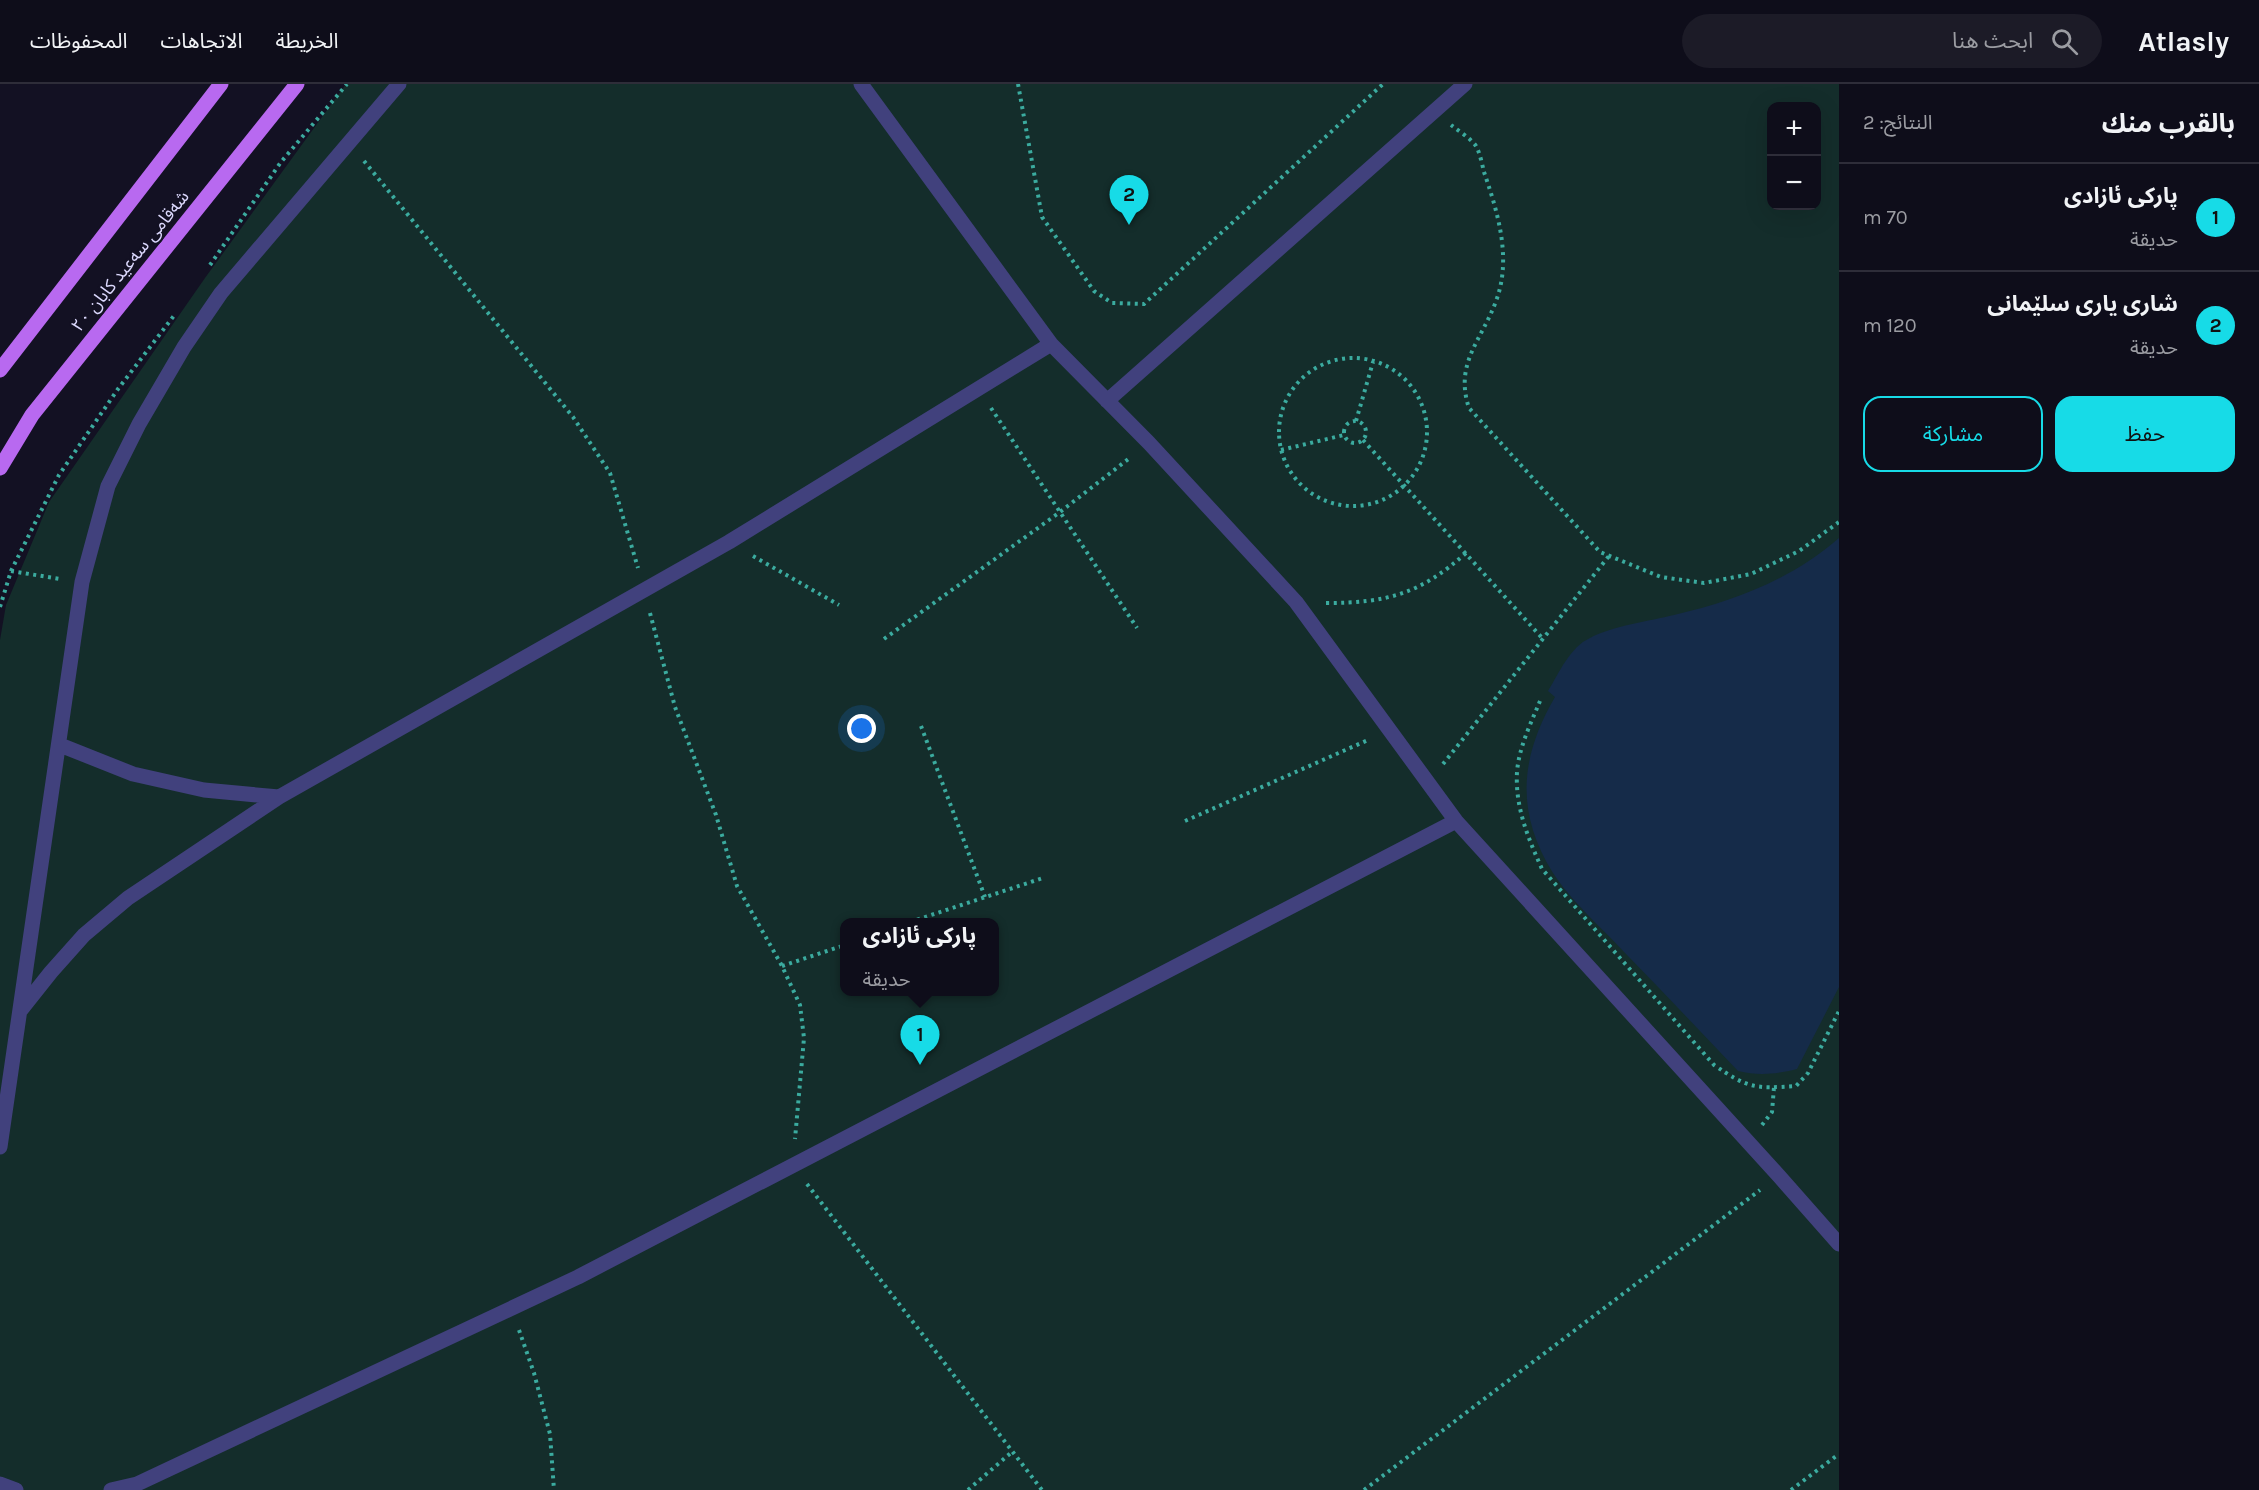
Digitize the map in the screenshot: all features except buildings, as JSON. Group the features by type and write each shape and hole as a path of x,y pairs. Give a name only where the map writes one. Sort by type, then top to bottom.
{"main road":[{"name":"شەقامی سەعید کابان ٢٠","path":"0,370 221,84"},
{"name":"شەقامی سەعید کابان ٢٠","path":"0,468 32,416 297,84"}],"street":[{"path":"0,1147 82,582 108,486 139,424 184,347 221,293 399,84"},
{"path":"861,84 1051,344 1149,443 1296,602 1456,821 1839,1244"},
{"path":"1107,401 1465,84"},
{"path":"20,1011 84,935 129,898 279,797 729,542 977,387 1051,344"},
{"path":"60,745 133,774 204,790 279,797"},
{"path":"111,1490 135,1487 578,1277 1456,821"},
{"path":"0,1484 16,1490"}],"path":[{"path":"209,268 281,162 347,84"},
{"path":"1018,84 1042,217 1094,291 1112,303 1143,304 1383,84"},
{"path":"1434,111 1476,146 1498,213 1502,247 1502,274 1496,301 1473,346 1463,376 1463,392 1468,408 1600,552 1661,578 1704,583 1751,574 1799,551 1839,522"},
{"path":"349,143 573,417 610,473 675,707 716,815 738,886 782,966 800,1005 804,1038 793,1165 1042,1490"},
{"path":"0,607 11,571 59,475 118,389 182,305"},
{"path":"1351,359 1374,362 1394,371 1412,387 1426,419 1427,442 1414,474 1389,497 1367,505 1344,506 1322,499 1302,486 1288,468 1281,450 1279,435 1286,401 1299,382 1328,363 1351,359"},
{"path":"1356,421 1374,362"},
{"path":"977,387 1137,628"},
{"path":"1351,421 1362,424 1366,430 1363,440 1355,444 1346,440 1344,435 1346,425 1351,421"},
{"path":"1281,450 1344,435"},
{"path":"1363,440 1543,639"},
{"path":"884,639 1060,512 1149,443"},
{"path":"729,542 839,605"},
{"path":"1296,602 1335,603 1392,597 1428,583 1445,572 1466,553"},
{"path":"1428,782 1610,556"},
{"path":"11,571 82,582"},
{"path":"1540,701 1526,736 1517,771 1520,811 1528,840 1542,869 1714,1065 1740,1082 1761,1088 1796,1086 1808,1073 1839,1011"},
{"path":"921,726 986,897"},
{"path":"1185,821 1391,730"},
{"path":"922,918 1043,878"},
{"path":"782,966 840,947"},
{"path":"1749,1142 1772,1112 1774,1088"},
{"path":"1364,1490 1779,1176"},
{"path":"511,1308 534,1373 550,1434 554,1490"},
{"path":"968,1490 1013,1451"},
{"path":"1791,1490 1839,1454"}],"green space":[{"path":"346,84 1839,84 1839,1490 0,1490 0,640 6,605 49,502 205,278"}],"water":[{"path":"1839,538 1839,987 1797,1069 1768,1074 1746,1073 1738,1071 1588,915 1553,873 1532,828 1527,785 1529,763 1543,719 1555,697 1548,691 1566,661 1583,642 1609,630 1719,603 1762,587 1821,553"}],"place":[{"name":"شاری یاری سلێمانی","path":"1129,225"},
{"name":"پارکی ئازادی","path":"920,1065"}]}
